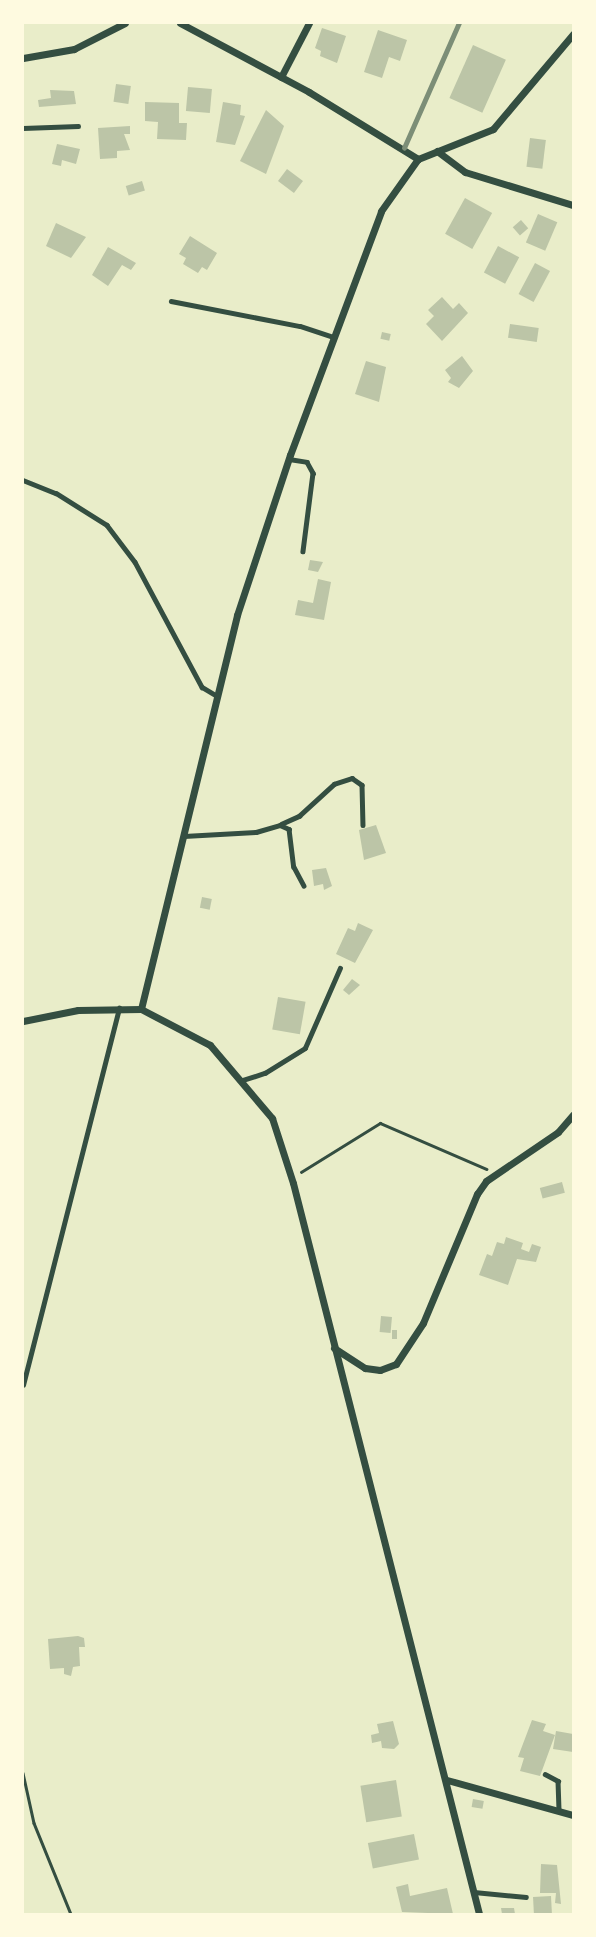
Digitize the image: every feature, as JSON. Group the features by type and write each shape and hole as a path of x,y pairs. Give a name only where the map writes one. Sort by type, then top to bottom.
{"street":[{"path":"23,58 74,49 125,23"},
{"path":"180,23 281,77 418,159"},
{"path":"281,77 309,23"},
{"path":"141,1009 237,615 288,459 381,211 418,159 493,129 573,34"},
{"path":"438,151 465,172 573,205"},
{"path":"23,1021 119,1007 141,1009 209,1045 243,1080 272,1118 291,1175 479,1914"},
{"path":"334,1348 365,1368 380,1370 396,1364 423,1323 477,1194 500,1171 558,1132 573,1115"},
{"path":"447,1780 573,1815"}],"lane":[{"path":"23,128 78,125"},
{"path":"171,302 275,320 334,337"},
{"path":"288,459 307,463 313,473 303,551"},
{"path":"23,480 56,492 107,525 141,572 202,687 218,696"},
{"path":"184,836 222,835 280,825 299,816 334,784 352,778 362,785 363,825"},
{"path":"280,825 289,829 294,867 304,886"},
{"path":"243,1080 265,1073 305,1048 340,968"},
{"path":"23,1385 119,1007"},
{"path":"545,1774 558,1781 559,1811"},
{"path":"474,1892 526,1897"}],"path":[{"path":"291,1175 312,1168 380,1124 391,1124 475,1166 500,1171"},
{"path":"23,1773 34,1823 71,1914"}],"building":[{"path":"322,28 346,36 337,63 320,56 321,51 315,48"},
{"path":"378,30 407,40 400,61 389,57 382,78 364,72"},
{"path":"473,45 506,60 482,113 449,98"},
{"path":"116,84 131,86 128,104 113,102"},
{"path":"188,87 212,89 210,113 186,111"},
{"path":"50,90 74,91 76,104 39,107 38,100 51,98"},
{"path":"145,102 179,103 179,123 187,123 186,140 157,139 158,122 145,121"},
{"path":"223,102 241,105 240,115 245,116 235,145 216,142"},
{"path":"266,110 284,126 266,174 240,161"},
{"path":"130,126 130,134 124,134 130,150 117,151 117,158 100,159 98,128"},
{"path":"530,138 546,140 542,169 526,167"},
{"path":"57,144 80,149 76,164 62,160 61,166 52,164"},
{"path":"287,169 303,181 294,193 278,181"},
{"path":"142,181 145,191 129,196 126,186"},
{"path":"465,198 492,213 472,249 445,234"},
{"path":"538,214 557,222 545,251 526,243"},
{"path":"521,220 528,228 520,236 513,227"},
{"path":"56,223 86,237 71,258 46,246"},
{"path":"190,236 217,253 207,270 202,267 198,273 183,264 186,258 179,254"},
{"path":"498,246 519,257 505,284 484,272"},
{"path":"108,247 136,263 131,270 122,265 108,286 92,275"},
{"path":"535,263 550,271 534,302 519,294"},
{"path":"442,297 453,309 459,303 468,313 442,341 426,324 434,316 428,310"},
{"path":"510,324 539,328 537,342 508,338"},
{"path":"382,332 391,334 389,341 380,339"},
{"path":"462,356 473,371 459,388 448,382 451,378 445,370"},
{"path":"366,361 386,367 379,402 355,394"},
{"path":"310,560 323,562 318,572 308,570"},
{"path":"318,579 331,582 324,620 295,615 298,600 313,603"},
{"path":"376,825 386,853 364,860 359,830"},
{"path":"326,868 332,886 324,890 323,884 314,886 312,870"},
{"path":"202,897 212,899 210,910 200,908"},
{"path":"358,923 373,930 355,963 336,954 348,928 355,931"},
{"path":"352,979 360,985 349,995 343,990"},
{"path":"278,997 306,1002 300,1034 272,1029"},
{"path":"562,1182 565,1193 543,1199 540,1188"},
{"path":"506,1237 523,1243 521,1249 529,1252 532,1244 541,1247 536,1262 517,1259 508,1285 479,1275 487,1254 492,1256 497,1242 504,1244"},
{"path":"381,1316 392,1317 391,1333 380,1332"},
{"path":"392,1330 397,1330 397,1339 392,1339"},
{"path":"78,1636 84,1638 85,1647 79,1647 80,1666 73,1667 71,1676 64,1674 64,1668 50,1669 48,1639"},
{"path":"532,1720 546,1724 543,1731 555,1735 540,1776 520,1771 524,1758 518,1757"},
{"path":"393,1721 399,1744 394,1749 382,1748 381,1741 372,1743 371,1735 379,1733 377,1724"},
{"path":"556,1731 573,1734 573,1752 553,1749"},
{"path":"396,1780 402,1817 366,1822 360,1786"},
{"path":"473,1799 484,1801 482,1809 472,1807"},
{"path":"414,1834 419,1860 373,1868 368,1843"},
{"path":"541,1864 557,1865 561,1904 555,1903 556,1893 540,1893"},
{"path":"408,1884 410,1896 447,1888 453,1914 402,1912 396,1887"},
{"path":"551,1896 552,1914 534,1914 533,1897"},
{"path":"501,1908 514,1908 515,1914 502,1914"}],"railway":[{"path":"404,148 459,23"}]}
